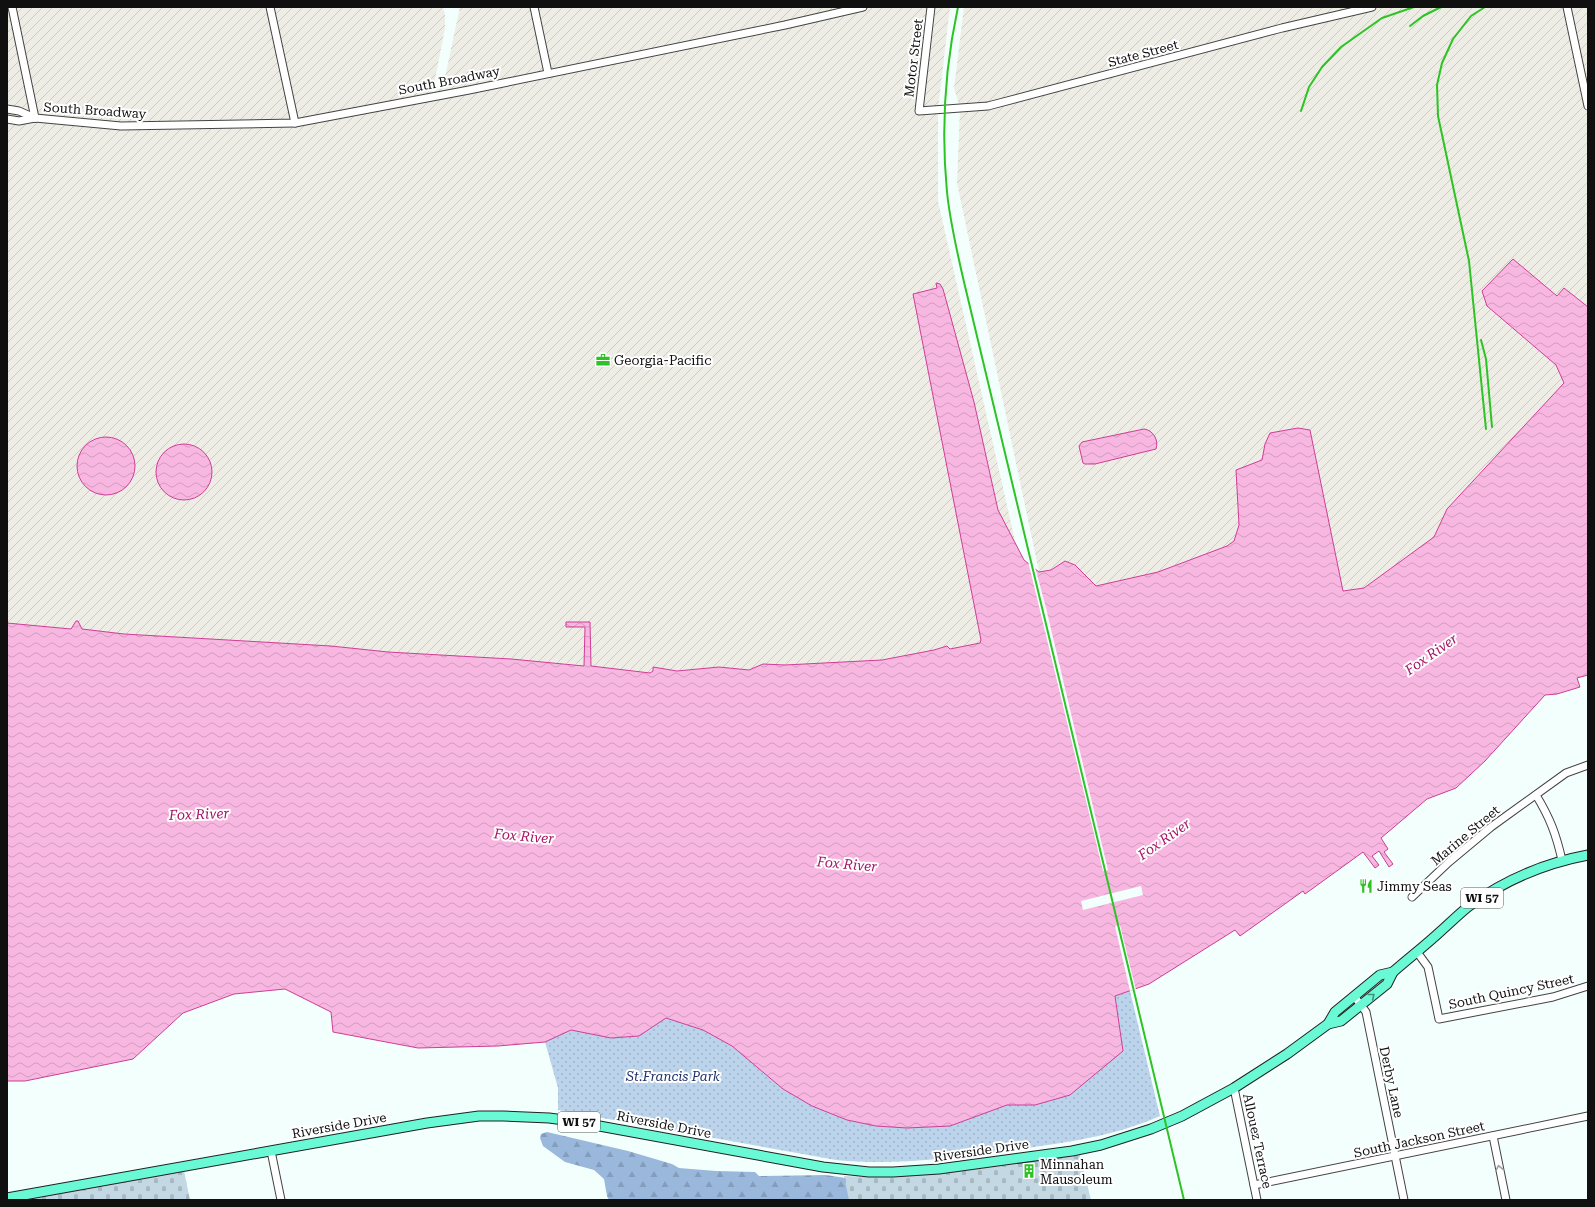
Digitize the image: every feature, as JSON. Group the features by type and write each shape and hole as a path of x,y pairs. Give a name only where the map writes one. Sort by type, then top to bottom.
{"main road":[{"name":"WI 57","path":"1234,1088 1287,1054 1328,1024 1341,1021 1387,984 1393,972 1468,907 1487,894 1521,875 1562,860 1588,855"},
{"name":"WI 57","path":"1328,1024 1335,1012 1380,975 1393,972"},
{"name":"Riverside Drive","path":"7,1198 448,1119 479,1116 526,1116 572,1120 823,1167 862,1171 893,1172 939,1169 1072,1151 1101,1145 1151,1130 1184,1115 1234,1088"}],"street":[{"path":"12,7 35,118"},
{"path":"270,7 295,122"},
{"path":"534,7 548,73"},
{"name":"South Broadway","path":"7,119 19,120 35,118 121,126 295,122 469,90 785,25 863,7"},
{"name":"Motor Street","path":"919,111 931,7"},
{"name":"State Street","path":"919,111 988,106 1274,30 1372,7"},
{"path":"1567,7 1588,106"},
{"name":"South Broadway","path":"7,109 19,111 35,118"},
{"name":"Marine Street","path":"1412,897 1491,827 1566,773 1588,765"},
{"path":"1536,795 1553,826 1562,860"},
{"name":"South Quincy Street","path":"1417,952 1428,967 1439,1019 1553,997 1588,986"},
{"name":"Derby Lane","path":"1354,996 1366,1012 1404,1200"},
{"name":"Allouez Terrace","path":"1234,1088 1257,1200"},
{"name":"South Jackson Street","path":"1254,1185 1588,1116"},
{"path":"1493,1136 1506,1200"},
{"path":"271,1151 281,1200"}],"shaded area":[{"path":"7,7 443,7 445,15 445,28 432,95 445,77 460,7 950,7 938,110 938,201 1016,545 998,510 974,402 937,288 913,294 981,640 980,643 950,649 947,646 882,660 785,665 763,664 749,670 719,667 677,671 653,668 653,671 650,673 561,663 388,652 331,646 124,634 82,629 76,621 72,629 7,623"},
{"path":"964,7 1588,7 1588,307 1564,288 1557,296 1513,259 1487,306 1556,365 1564,383 1447,509 1435,537 1364,588 1343,591 1310,430 1265,444 1262,460 1236,470 1239,525 1234,541 1227,546 1158,572 1096,586 1075,565 1065,561 1051,570 1039,572 957,183 960,108 954,88"}],"green space":[{"name":"St.Francis Park","path":"1130,991 1160,1116 1106,1134 1050,1145 968,1156 902,1162 858,1162 836,1160 558,1110 558,1088 545,1042 571,1030 611,1038 638,1036 666,1018 703,1030 732,1046 783,1089 812,1106 847,1120 876,1126 950,1126 1007,1105 1035,1105 1123,1051 1115,996"},
{"path":"547,1132 628,1151 672,1164 679,1168 755,1172 759,1176 826,1175 989,1200 609,1200 604,1179 594,1170 565,1162 543,1146 540,1138 541,1134"},
{"path":"1080,1155 1091,1200 849,1200 844,1176 874,1177 933,1174"},
{"path":"183,1166 190,1200 7,1200"}],"water":[{"name":"Fox River","path":"1513,259 1557,296 1564,288 1588,307 1588,675 1577,678 1580,687 1557,694 1545,695 1485,761 1456,788 1427,799 1381,838 1388,849 1384,852 1393,864 1389,867 1379,851 1372,856 1379,865 1375,868 1363,852 1305,894 1303,891 1240,936 1235,930 1149,984 1115,996 1123,1051 1070,1095 1035,1105 1007,1105 950,1126 907,1128 876,1126 847,1120 812,1106 783,1089 732,1046 703,1030 666,1018 639,1036 611,1038 571,1030 545,1042 498,1046 418,1048 333,1032 331,1012 285,989 234,994 183,1013 133,1059 25,1081 7,1081 7,623 71,629 76,621 78,621 82,629 124,634 331,646 388,652 511,659 584,666 585,627 566,627 566,622 590,622 591,666 650,673 653,671 653,667 677,671 719,667 749,670 763,664 785,665 882,660 947,646 950,649 980,643 981,640 913,294 937,288 936,283 940,284 943,289 974,402 998,510 1024,560 1039,572 1051,570 1065,561 1075,565 1096,586 1158,572 1227,546 1234,541 1239,525 1236,470 1262,460 1265,444 1270,433 1298,428 1310,430 1343,591 1364,588 1434,537 1447,509 1564,383 1556,365 1487,306 1482,291"},
{"path":"1144,429 1153,433 1157,442 1156,449 1095,464 1083,463 1079,446 1082,442"},
{"path":"106,437 117,439 130,450 133,455 135,466 133,477 122,490 117,493 106,495 95,493 82,482 79,477 77,466 79,455 90,442 95,439"},
{"path":"178,444 190,444 200,448 208,456 212,466 212,478 208,488 200,496 190,500 178,500 168,496 160,488 156,478 156,466 160,456 168,448"}],"pier":[{"path":"1028,561 1035,567 1046,608 1108,870 1103,871"},
{"path":"1141,886 1143,895 1083,910 1081,901"},
{"path":"1120,925 1136,990 1130,991 1115,926"}],"railway":[{"path":"958,7 947,76 944,122 945,169 948,203 956,248 1184,1200"},
{"path":"1301,111 1309,87 1322,67 1341,47 1382,18 1414,7"},
{"path":"1410,26 1423,16 1441,7"},
{"path":"1485,7 1471,16 1453,39 1442,63 1437,85 1438,116 1469,261 1486,429"},
{"path":"1481,340 1486,359 1492,427"}],"place":[{"name":"Georgia-Pacific","path":"603,360"},
{"name":"Jimmy Seas","path":"1366,886"},
{"name":"Minnahan Mausoleum","path":"1029,1171"}]}
